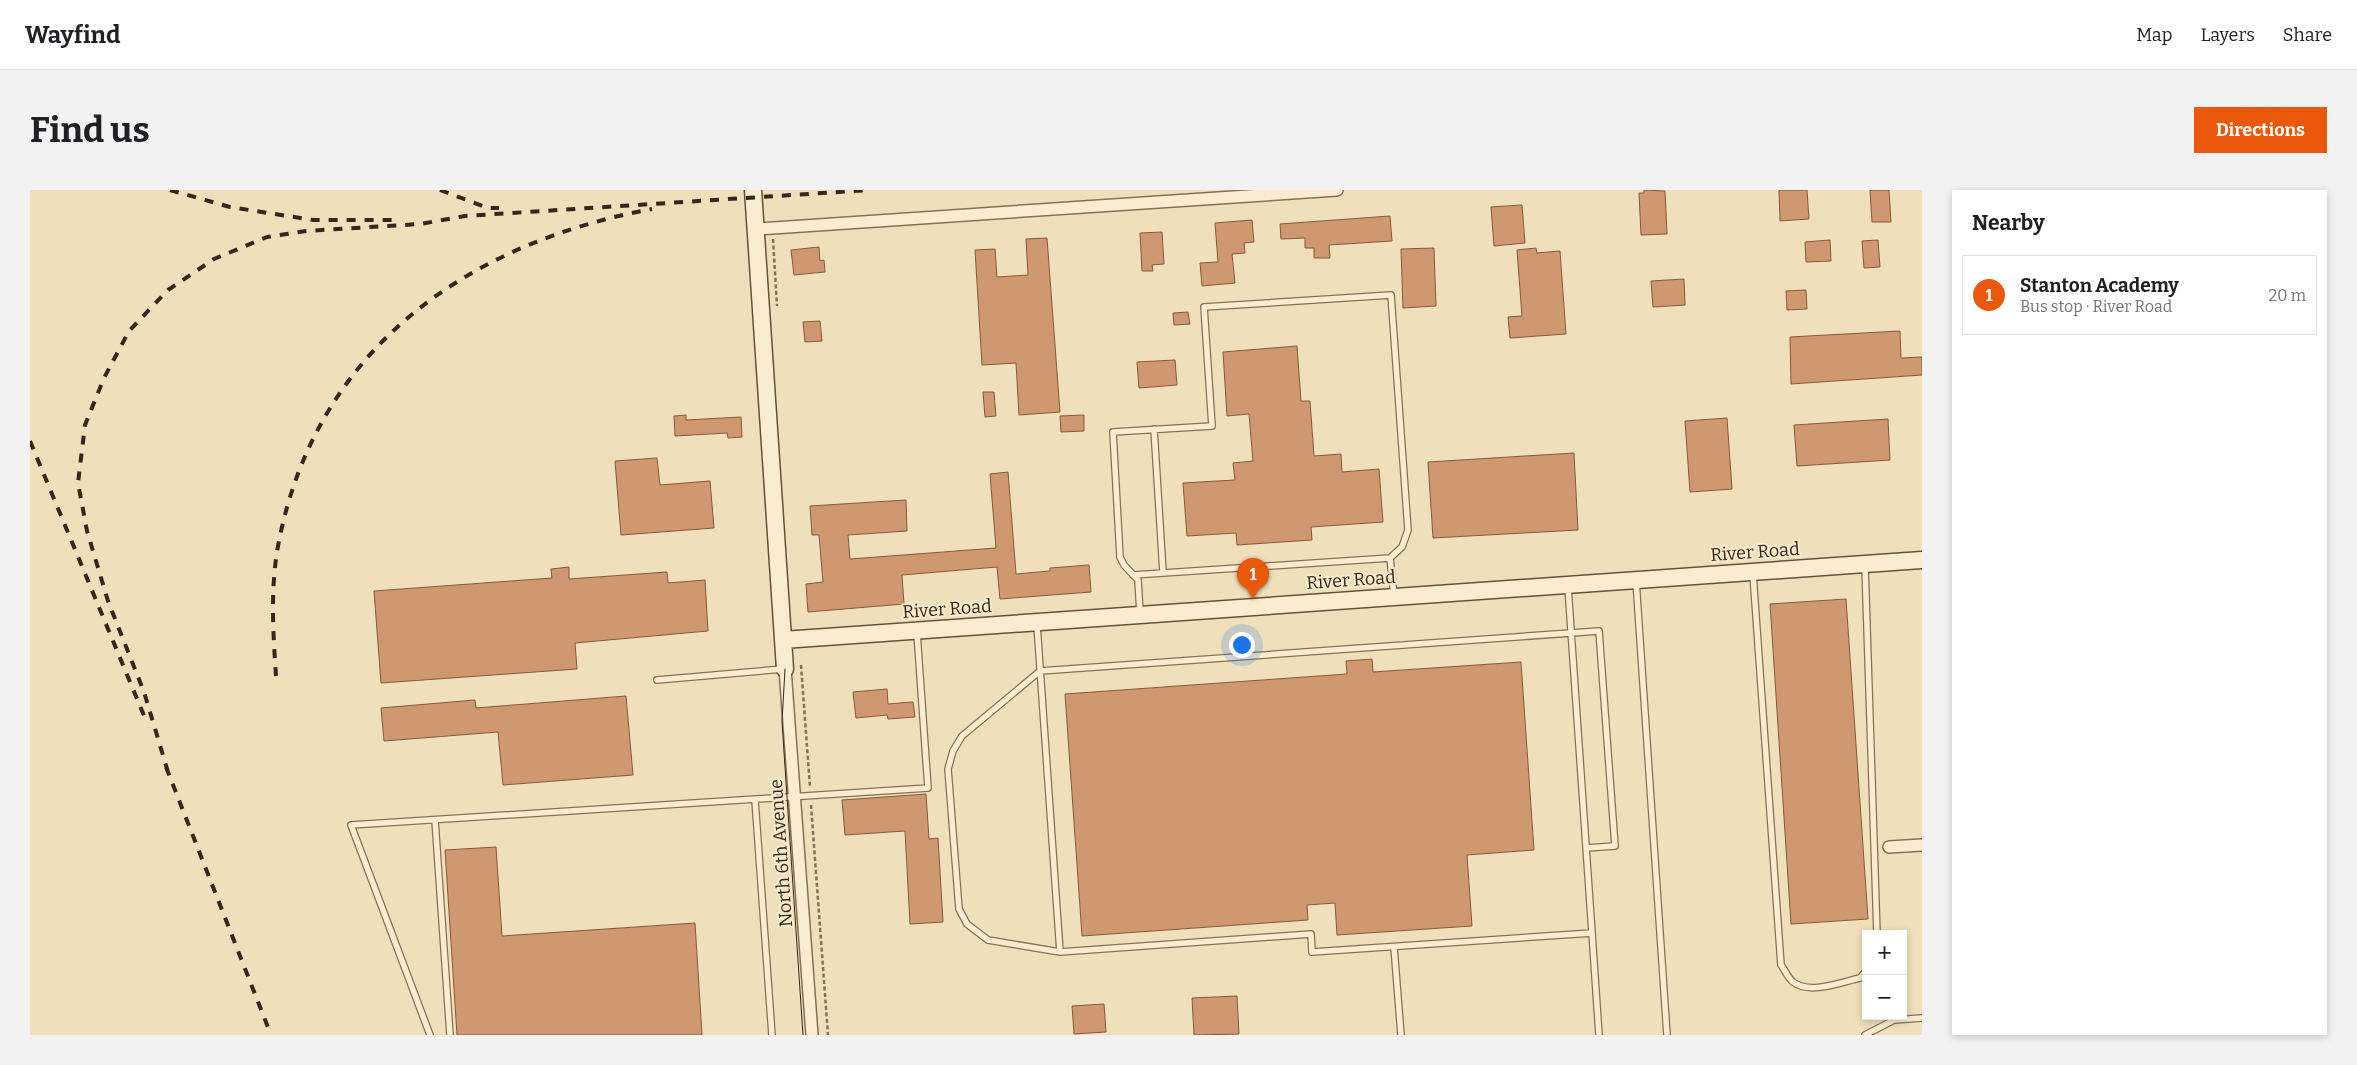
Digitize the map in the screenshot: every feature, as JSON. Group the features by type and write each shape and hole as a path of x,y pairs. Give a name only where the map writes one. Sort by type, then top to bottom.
{"street":[{"path":"753,190 764,229 791,640 785,669"},
{"path":"764,229 1337,190"},
{"name":"River Road","path":"791,640 1922,560"},
{"name":"North 6th Avenue","path":"785,669 812,1035"},
{"path":"1889,847 1922,845"}],"lane":[{"path":"1133,575 1390,558 1402,547 1408,530 1391,294 1204,307 1212,426 1113,432 1120,557 1133,575 1138,580 1141,615"},
{"path":"1154,429 1163,572"},
{"path":"1390,558 1394,597"},
{"path":"1865,564 1877,930"},
{"path":"1753,572 1781,965 1792,982 1804,987 1817,987 1860,978 1863,975"},
{"path":"1636,580 1667,1035"},
{"path":"1568,585 1600,1035"},
{"path":"1036,622 1060,952"},
{"path":"430,1035 351,825 928,788 917,631"},
{"path":"1586,848 1614,846 1599,631 1040,671 962,736 953,751 948,769 959,909 967,924 988,940 1060,952 1311,934 1312,952 1592,933"},
{"path":"657,680 785,669"},
{"path":"755,800 772,1035"},
{"path":"435,820 450,1035"},
{"path":"1394,947 1400,1035"},
{"path":"1865,1035 1894,1020 1922,1018"}],"path":[{"path":"764,229 777,306"},
{"path":"791,640 811,796 828,1035"}],"building":[{"path":"1644,190 1665,191 1667,234 1641,235 1639,193 1644,193"},
{"path":"1779,190 1807,190 1809,219 1780,221"},
{"path":"1870,190 1889,190 1891,222 1872,222"},
{"path":"1522,205 1525,243 1494,246 1491,207"},
{"path":"1390,216 1392,241 1329,245 1330,258 1314,258 1314,248 1305,248 1305,238 1281,239 1280,224"},
{"path":"1252,220 1254,242 1244,243 1245,253 1232,254 1235,283 1202,286 1200,263 1218,262 1215,223"},
{"path":"1162,232 1164,264 1152,265 1153,271 1142,271 1140,233"},
{"path":"1047,238 1060,412 1019,415 1016,363 982,365 975,250 995,249 997,277 1028,275 1026,239"},
{"path":"1830,240 1831,261 1806,262 1805,242"},
{"path":"1878,240 1880,267 1864,268 1862,241"},
{"path":"819,247 820,261 824,260 825,272 794,275 791,250"},
{"path":"1434,248 1436,306 1403,308 1401,249"},
{"path":"1536,248 1537,253 1560,251 1566,334 1510,338 1508,317 1522,316 1517,250"},
{"path":"1684,279 1685,305 1653,307 1651,281"},
{"path":"1806,290 1807,309 1787,310 1786,291"},
{"path":"1188,312 1190,324 1174,325 1173,313"},
{"path":"820,321 822,341 805,342 803,322"},
{"path":"1900,331 1901,358 1922,357 1922,375 1791,384 1790,337"},
{"path":"1297,346 1301,401 1310,401 1314,456 1341,454 1342,472 1379,469 1383,522 1311,527 1312,540 1237,545 1236,533 1187,536 1183,483 1235,480 1233,463 1253,461 1249,414 1227,416 1223,352"},
{"path":"1175,360 1177,385 1139,388 1137,362"},
{"path":"983,392 994,392 996,416 985,417"},
{"path":"686,415 686,420 741,417 742,437 728,438 727,433 675,436 674,416"},
{"path":"1084,415 1084,431 1061,432 1060,416"},
{"path":"1727,418 1732,489 1690,492 1685,421"},
{"path":"1888,419 1890,460 1797,466 1794,425"},
{"path":"1574,453 1578,530 1433,538 1428,462"},
{"path":"657,458 660,485 710,481 714,528 621,535 615,461"},
{"path":"1008,472 1016,574 1050,571 1050,568 1089,565 1091,592 1000,599 997,567 902,575 904,604 808,612 806,584 823,582 819,535 812,535 810,506 906,500 907,531 848,535 850,559 996,548 990,474"},
{"path":"569,567 569,579 667,572 668,583 705,580 708,631 575,643 577,669 381,683 374,591 552,578 551,569"},
{"path":"1846,599 1868,919 1791,924 1770,604"},
{"path":"1372,659 1373,672 1521,662 1534,850 1467,855 1472,926 1337,935 1335,903 1307,905 1308,920 1082,936 1065,694 1347,674 1346,661"},
{"path":"887,689 888,704 913,702 915,717 888,719 887,715 856,718 853,692"},
{"path":"626,696 633,775 503,785 498,732 384,741 381,708 475,700 476,708"},
{"path":"926,794 929,839 938,838 943,922 910,924 905,831 845,835 842,800"},
{"path":"496,847 502,936 695,923 702,1035 457,1035 445,850"},
{"path":"1237,996 1239,1034 1194,1035 1192,998"},
{"path":"1104,1004 1106,1032 1074,1034 1072,1006"}],"tram line":[{"path":"785,669 782,722 803,1035"}],"railway":[{"path":"170,190 230,207 313,220 395,220"},
{"path":"440,190 488,208 499,208"},
{"path":"168,772 144,692 108,601 87,531 78,483 85,425 104,378 129,331 168,290 214,259 267,237 306,231 420,224 465,216 870,190"},
{"path":"276,676 273,626 274,574 279,541 298,473 327,412 365,360 411,315 463,278 521,248 585,225 652,209"},
{"path":"30,441 145,718"},
{"path":"166,767 271,1035"}],"place":[{"name":"Stanton Academy","path":"1253,599"}]}
